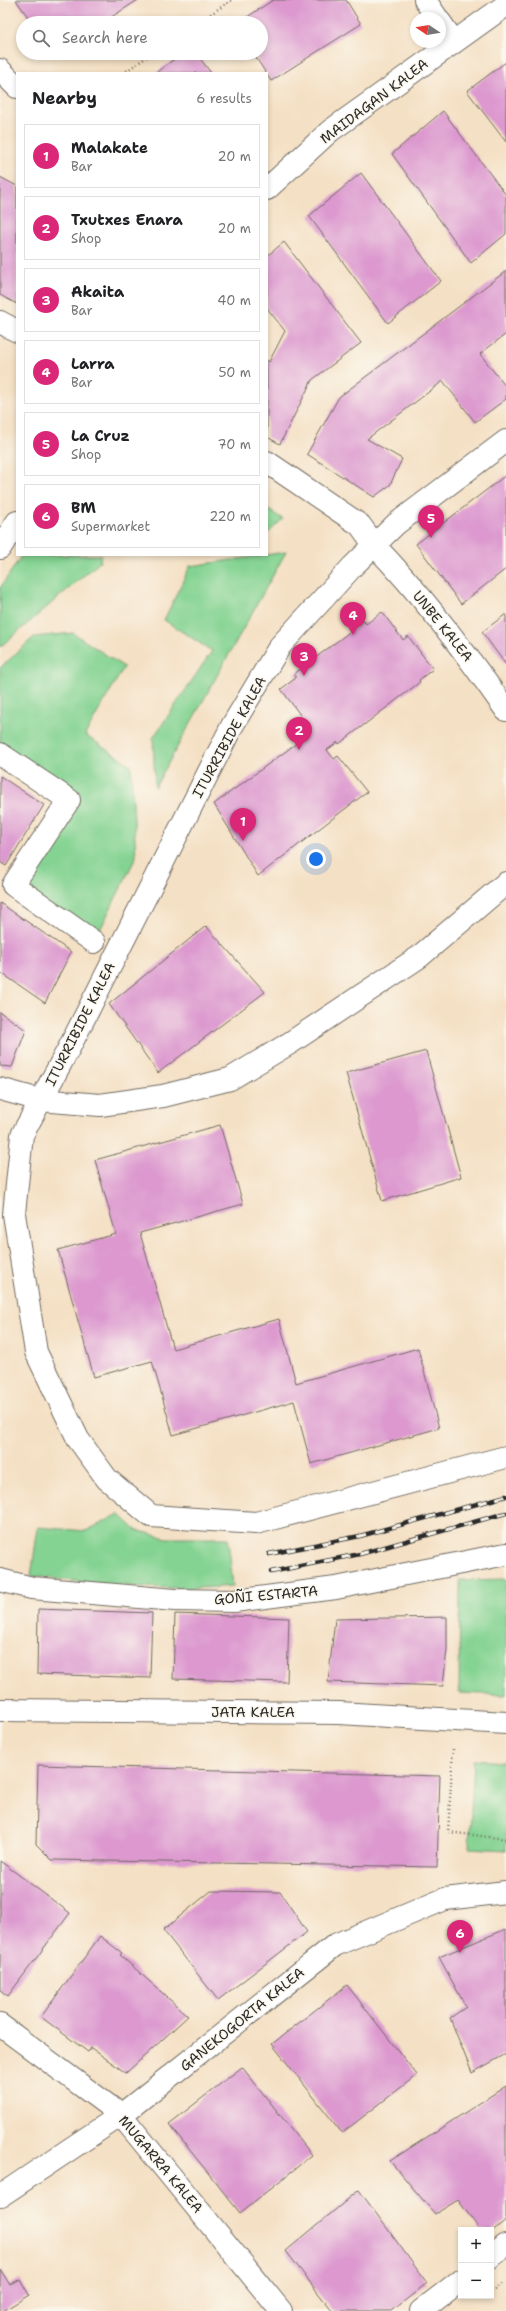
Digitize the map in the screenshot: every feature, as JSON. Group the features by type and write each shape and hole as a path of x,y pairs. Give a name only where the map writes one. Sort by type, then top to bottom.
{"street":[{"path":"424,0 433,12"},
{"name":"MAIDAGAN KALEA","path":"268,188 330,131 506,5"},
{"path":"446,31 454,42"},
{"path":"0,70 16,86"},
{"path":"0,322 16,330"},
{"name":"ITURRIBIDE KALEA","path":"506,441 396,524 353,566 280,646 232,726 69,1048 22,1135 14,1214 36,1352 78,1439 107,1479 150,1516 256,1523 506,1457"},
{"name":"UNBE KALEA","path":"268,463 360,525 375,546 394,566 472,661 506,710"},
{"path":"0,548 16,524"},
{"path":"0,754 69,800 13,885 94,942"},
{"path":"0,1089 40,1100 100,1105 163,1096 230,1079 290,1043 419,956 506,883"},
{"name":"GOÑI ESTARTA","path":"0,1580 32,1588 175,1600 234,1601 336,1588 506,1554"},
{"name":"JATA KALEA","path":"0,1710 339,1713 506,1723"},
{"name":"GANEKOGORTA KALEA","path":"0,2196 121,2115 335,1944 445,1898 506,1892"},
{"name":"MUGARRA KALEA","path":"0,2025 121,2115 281,2311"},
{"path":"494,2255 506,2245"},
{"path":"421,2311 458,2282"}],"path":[{"path":"208,16 232,0"},
{"path":"124,72 142,60"},
{"path":"454,1743 448,1832 506,1839"}],"green space":[{"path":"268,510 283,519 268,533"},
{"path":"286,552 155,787 153,738 212,651 164,620 190,566 268,556 268,555"},
{"path":"21,556 101,556 100,562 0,647 0,588"},
{"path":"73,633 124,667 85,735 131,765 136,857 94,942 13,885 69,801 0,756 0,668 34,637"},
{"path":"119,1514 136,1530 167,1538 228,1538 233,1586 208,1588 157,1588 31,1576 38,1527 86,1531"},
{"path":"506,1579 506,1695 459,1693 460,1580"},
{"path":"474,1760 506,1762 506,1850 469,1848"}],"building":[{"path":"16,0 138,0 113,16 27,16"},
{"path":"273,0 346,0 361,24 271,81 268,76 268,72 265,72 258,60 268,60 268,16 249,16"},
{"path":"173,60 201,60 210,72 156,72"},
{"path":"506,62 506,142 467,91"},
{"path":"443,111 506,195 506,234 471,263 392,154"},
{"path":"361,173 441,281 388,323 309,216"},
{"path":"0,177 16,185 16,303 0,295"},
{"path":"284,242 361,343 312,380 280,444 268,438 268,361 269,362 285,331 268,309 268,255"},
{"path":"506,271 506,334 480,354 506,387 506,399 475,422 443,381 367,439 402,459 390,485 374,497 307,454 339,397"},
{"path":"506,475 506,569 461,604 416,544"},
{"path":"382,612 403,640 408,636 433,669 419,680 420,682 339,744 338,742 327,750 334,759 338,756 367,792 258,876 214,804 308,735 297,719 301,716 281,689 296,678 294,674 364,621 366,624"},
{"path":"506,614 506,665 482,632"},
{"path":"0,776 44,805 6,866 0,862"},
{"path":"0,903 71,952 45,1003 0,972"},
{"path":"206,926 265,992 158,1073 109,1004"},
{"path":"0,1012 26,1030 12,1067 0,1066"},
{"path":"426,1051 461,1177 382,1201 346,1073"},
{"path":"220,1125 243,1204 140,1233 173,1349 279,1319 296,1383 418,1348 439,1428 311,1464 294,1401 173,1435 152,1361 94,1377 58,1250 116,1234 95,1160"},
{"path":"38,1609 152,1613 150,1678 37,1674"},
{"path":"175,1614 289,1618 287,1682 173,1679"},
{"path":"447,1617 447,1649 443,1686 328,1682 335,1619"},
{"path":"38,1765 440,1776 437,1867 52,1860 36,1844"},
{"path":"0,1861 70,1913 8,1996 0,1990"},
{"path":"211,1891 280,1892 307,1932 218,2000 163,1930"},
{"path":"506,1929 506,2054 472,2073 450,2018 466,2007 439,1957"},
{"path":"100,1936 122,1953 120,1955 188,2016 126,2073 91,2048 88,2052 41,2017"},
{"path":"347,1985 417,2075 342,2133 272,2044"},
{"path":"242,2067 312,2155 240,2213 169,2124"},
{"path":"506,2086 506,2220 494,2230 494,2227 478,2227 458,2200 435,2214 390,2161"},
{"path":"359,2190 427,2283 392,2311 332,2311 286,2251"},
{"path":"0,2269 10,2285 20,2279 29,2295 3,2311 0,2311"}],"railway":[{"path":"269,1554 360,1536 506,1496"},
{"path":"271,1572 360,1554 506,1513"}],"place":[{"name":"La Cruz","path":"431,538"},
{"name":"Larra","path":"353,635"},
{"name":"Akaita","path":"304,676"},
{"name":"Txutxes Enara","path":"299,750"},
{"name":"Malakate","path":"243,841"},
{"name":"BM","path":"460,1953"}]}
